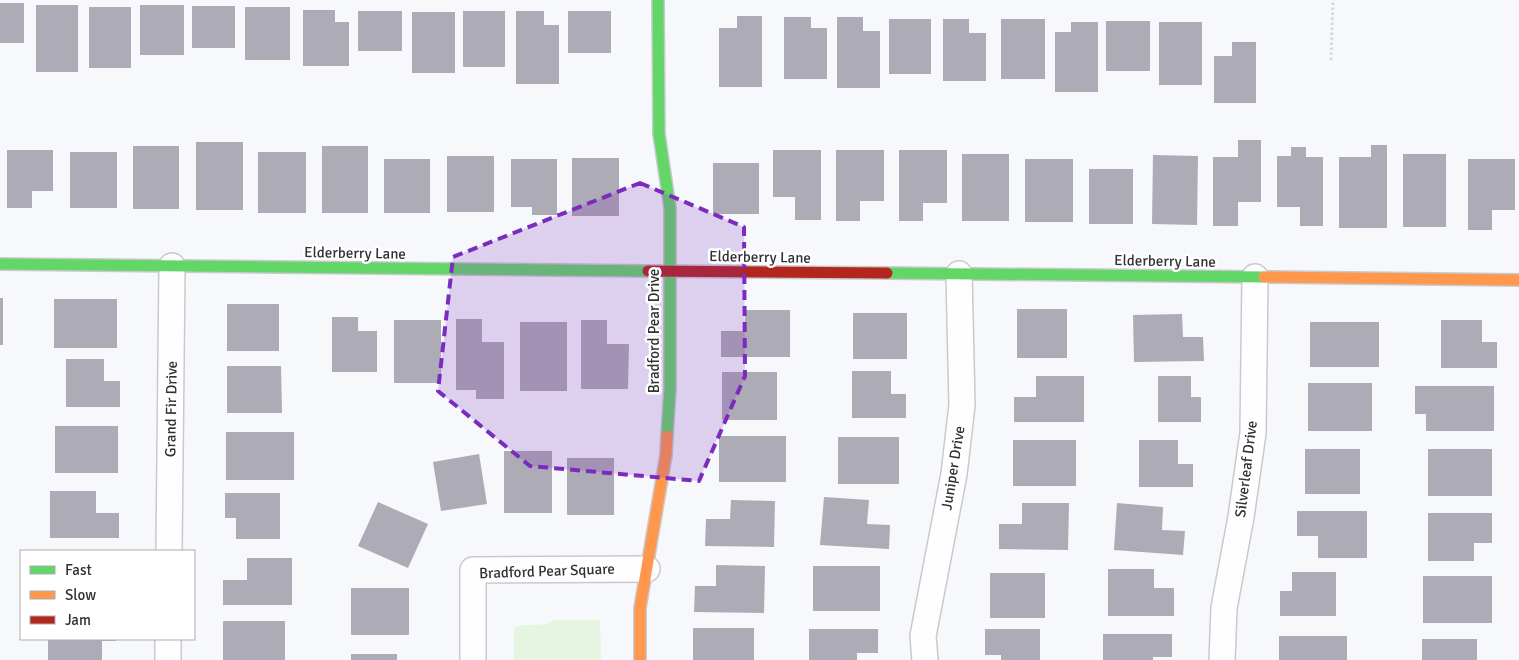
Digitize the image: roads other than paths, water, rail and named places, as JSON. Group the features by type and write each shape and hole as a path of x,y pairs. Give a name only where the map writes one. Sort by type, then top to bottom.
{"street":[{"name":"Bradford Pear Drive","path":"640,660 640,608 666,455 670,388 670,208 659,134 658,0"},
{"name":"Elderberry Lane","path":"0,264 1519,280"},
{"name":"Grand Fir Drive","path":"169,550 172,266"},
{"name":"Juniper Drive","path":"925,660 923,636 954,474 962,405 959,274"},
{"name":"Silverleaf Drive","path":"1222,660 1224,608 1241,517 1253,433 1255,277"},
{"name":"Bradford Pear Square","path":"473,660 473,570 647,569"},
{"path":"168,640 168,660"}]}
